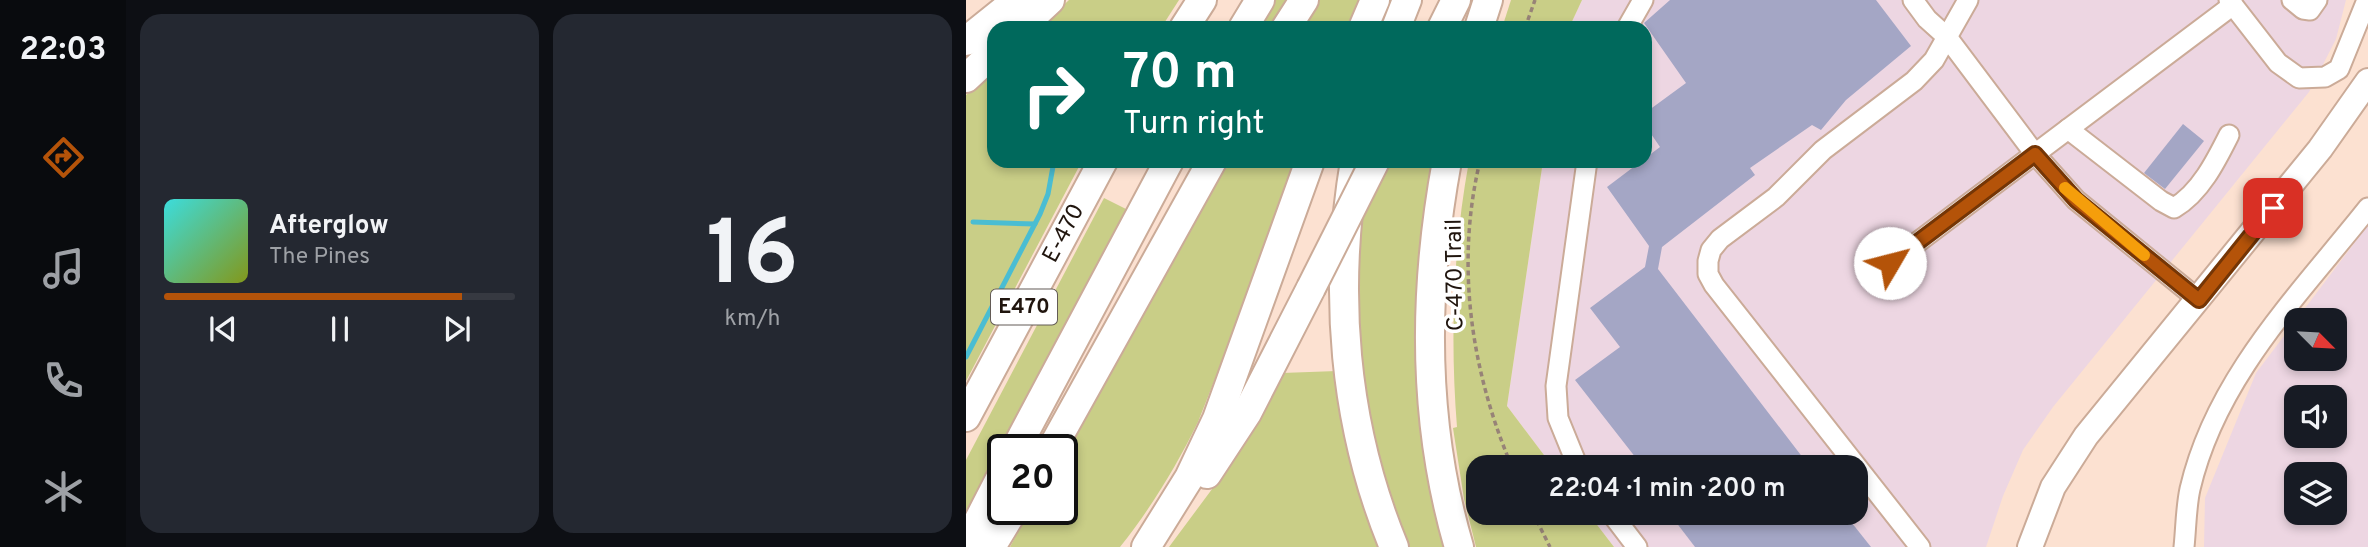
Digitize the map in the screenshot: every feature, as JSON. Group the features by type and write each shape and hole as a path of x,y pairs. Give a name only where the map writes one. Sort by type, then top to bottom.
{"highway":[{"path":"991,21 1017,0"},
{"path":"1028,21 1050,0"},
{"path":"1188,21 1202,0"},
{"path":"1247,21 1260,0"},
{"path":"1290,21 1304,0"},
{"path":"1366,21 1375,0"},
{"path":"1399,21 1407,0"},
{"path":"1446,21 1456,0"},
{"path":"1481,21 1488,0"},
{"path":"966,41 987,24"},
{"path":"966,78 987,58"},
{"name":"E-470","path":"966,417 1099,168"},
{"path":"1024,434 1165,168"},
{"path":"1060,434 1208,168"},
{"path":"1146,547 1189,478 1217,419 1307,168"},
{"path":"1355,168 1343,269 1346,356 1367,467 1394,547"},
{"path":"1154,547 1187,504 1236,430 1371,168"},
{"path":"1446,168 1433,270 1430,370 1436,449 1459,547"},
{"path":"966,545 987,504"},
{"path":"991,547 1004,525"}],"main road":[{"path":"2030,547 2053,487 2086,436 2320,149 2368,81"}],"street":[{"path":"1631,21 1643,0"},
{"path":"1913,0 1927,19 1947,37 2035,154 2076,200 2199,300"},
{"path":"1920,547 1714,285 1708,274 1708,261 1711,250 1720,239 1776,197 1823,150 1914,81 1934,60 1968,0"},
{"path":"2292,0 2303,9 2310,10 2317,0"},
{"path":"1890,263 2231,2 2278,63 2299,78 2325,77 2339,69 2368,0"},
{"path":"2068,129 2161,201 2174,208 2185,201 2214,165 2229,135"},
{"path":"1573,455 1558,418 1556,386 1586,168"},
{"path":"2184,547 2190,491 2221,401 2262,338 2368,208"},
{"path":"1620,525 1637,547"}],"path":[{"path":"1528,21 1535,0"},
{"name":"C-470 Trail","path":"1479,168 1469,242 1470,319 1485,395 1508,455"},
{"path":"1539,525 1550,547"}],"shaded area":[{"path":"1582,0 2346,0 2336,39 2309,92 2053,407 2023,450 2003,496 1986,547 1614,547 1597,525 1868,525 1868,455 1544,455 1507,406 1542,168 1652,168 1652,21 1572,21"},
{"path":"2368,225 2368,547 2204,547 2205,498 2256,373 2284,336 2284,371 2347,371 2347,308 2305,308"}],"green space":[{"path":"1069,0 1179,0 1166,21 1046,21"},
{"path":"1276,0 1292,0 1278,21 1263,21"},
{"path":"1317,0 1363,0 1354,21 1304,21"},
{"path":"1511,0 1582,0 1572,21 1504,21"},
{"path":"987,76 987,168 1078,168 966,381 966,95"},
{"path":"1222,168 1298,168 1198,422 1153,502 1120,547 1010,547 1022,525 1078,525 1078,434 1073,434 1175,258"},
{"path":"1367,168 1432,168 1420,258 1418,355 1425,452 1444,547 1406,547 1365,412 1354,284"},
{"path":"1468,168 1542,168 1507,406 1544,455 1466,455 1466,507 1453,428 1457,427 1454,294 1459,227"},
{"path":"1104,198 1128,210 1009,434 987,434 987,476 966,516 966,460"},
{"path":"1337,371 1384,547 1169,547 1224,473 1282,373"},
{"path":"1470,525 1597,525 1614,547 1476,547"}],"building":[{"path":"1670,0 1876,0 1911,46 1846,100 1821,130 1812,125 1750,168 1755,175 1662,247 1658,269 1801,455 1634,455 1575,380 1620,347 1590,308 1645,267 1649,246 1607,187 1632,168 1652,168 1652,153 1660,147 1652,135 1652,108 1686,83 1652,34 1652,21 1646,21"},
{"path":"2183,124 2204,141 2165,189 2144,173"},
{"path":"1678,525 1854,525 1871,547 1695,547"}],"waterway":[{"path":"966,357 1040,214 1048,194 1053,168"},
{"path":"973,222 1035,224"}],"slow traffic":[{"path":"2065,188 2144,255"}],"route":[{"path":"1890,263 2035,154 2076,200 2199,300 2273,208"}]}
